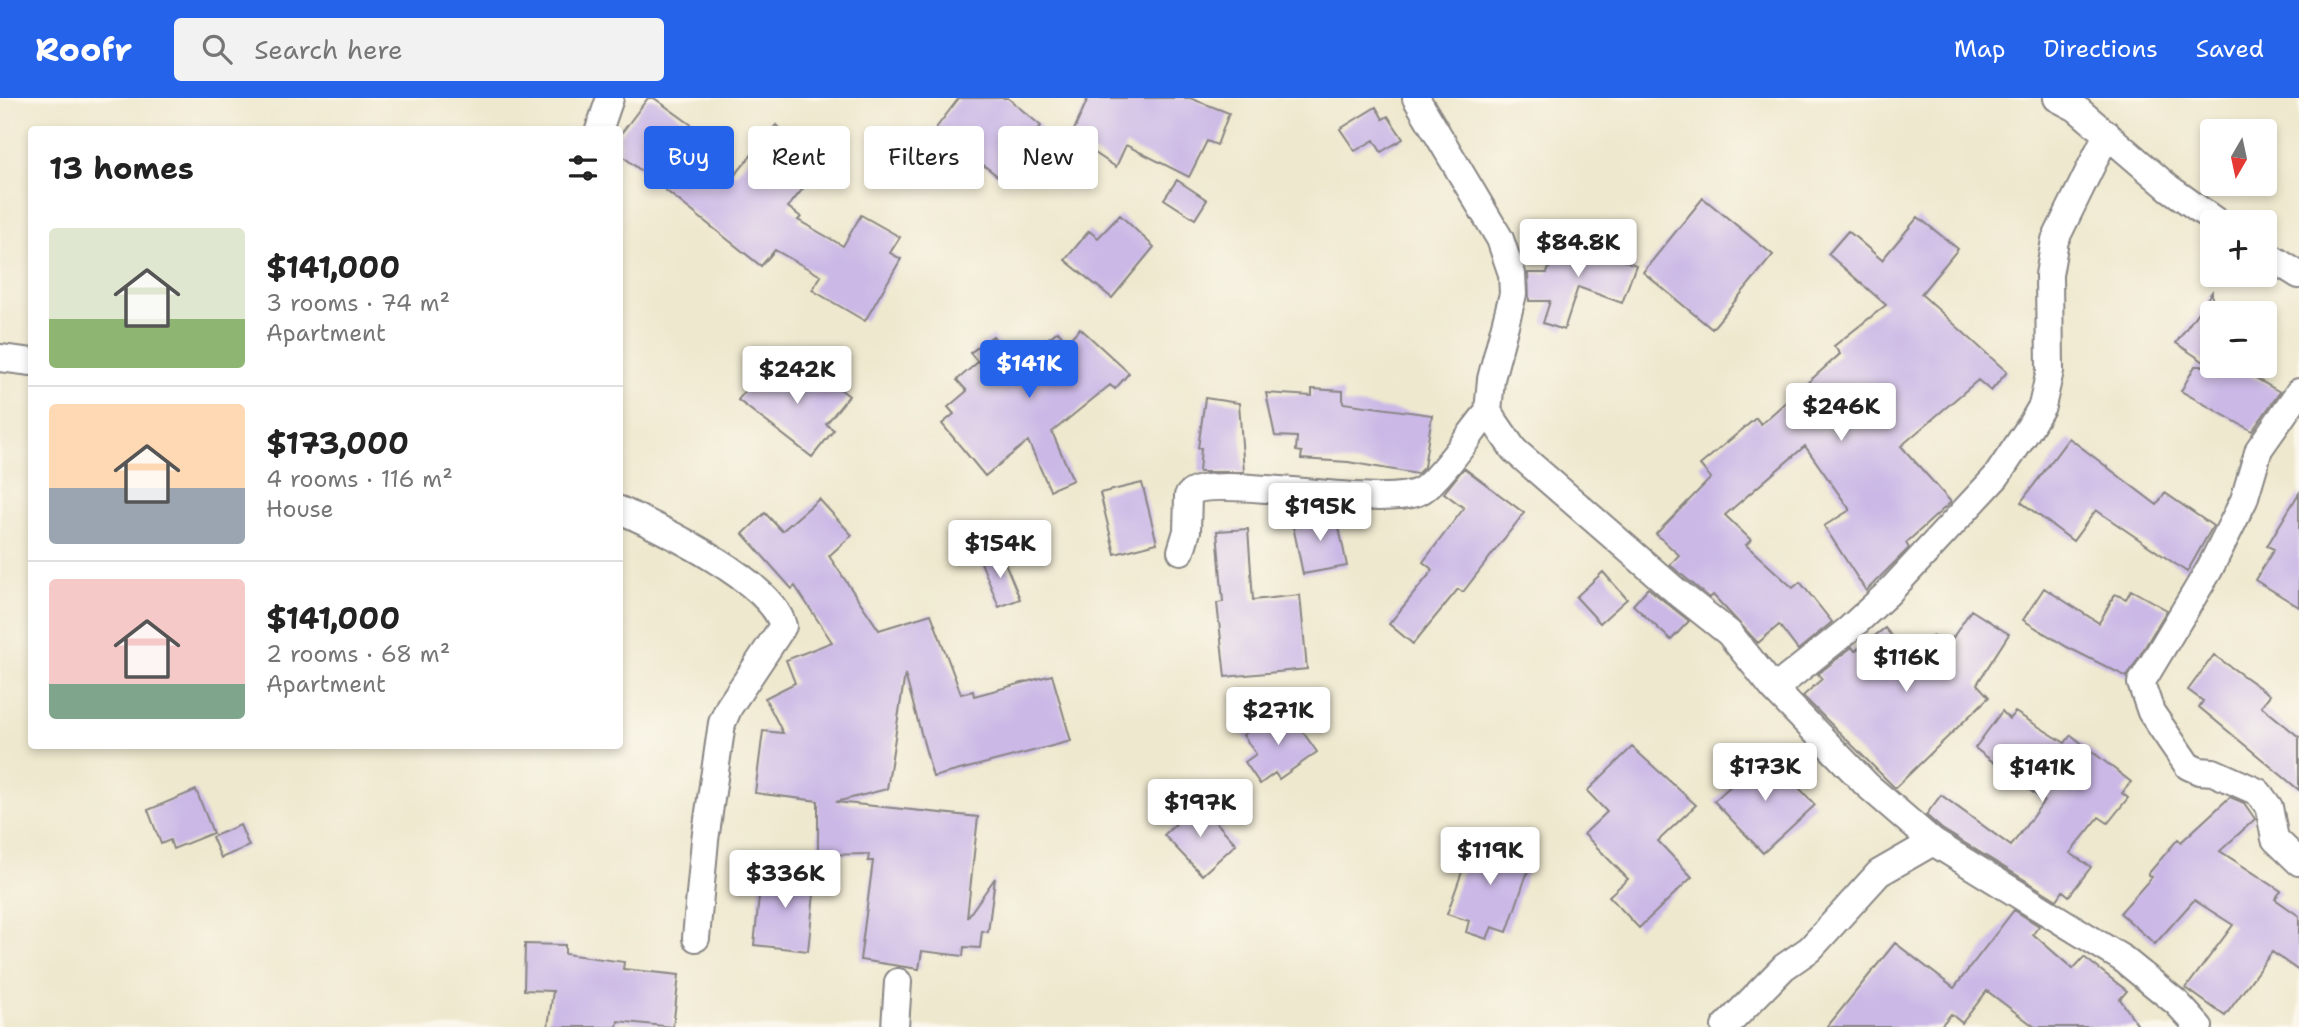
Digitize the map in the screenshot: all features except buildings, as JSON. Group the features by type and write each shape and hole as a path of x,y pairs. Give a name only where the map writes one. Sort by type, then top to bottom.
{"street":[{"path":"600,126 610,98"},
{"path":"1181,551 1187,531 1188,496 1194,491 1233,486 1321,494 1407,495 1428,484 1488,412 1491,379 1513,293 1511,274 1500,239 1416,98"},
{"path":"2057,98 2076,108 2169,188 2200,210"},
{"path":"1774,689 1848,630 1888,593 1996,477 2029,428 2042,406 2050,371 2049,275 2055,240 2107,134"},
{"path":"2277,261 2299,275"},
{"path":"0,358 28,362"},
{"path":"2299,392 2259,449 2244,500 2209,570 2141,683 2151,712 2188,766 2233,779 2258,792 2269,807 2275,839 2299,862"},
{"path":"1488,412 1514,450 1676,591 1729,633 1774,689 1867,785 1933,842 2123,958 2177,1003 2199,1027"},
{"path":"623,511 691,545 756,587 783,626 729,706 722,723 705,840 696,938"},
{"path":"1725,1027 1784,967 1810,949 1879,873 1933,842"},
{"path":"895,1027 898,982"}]}
